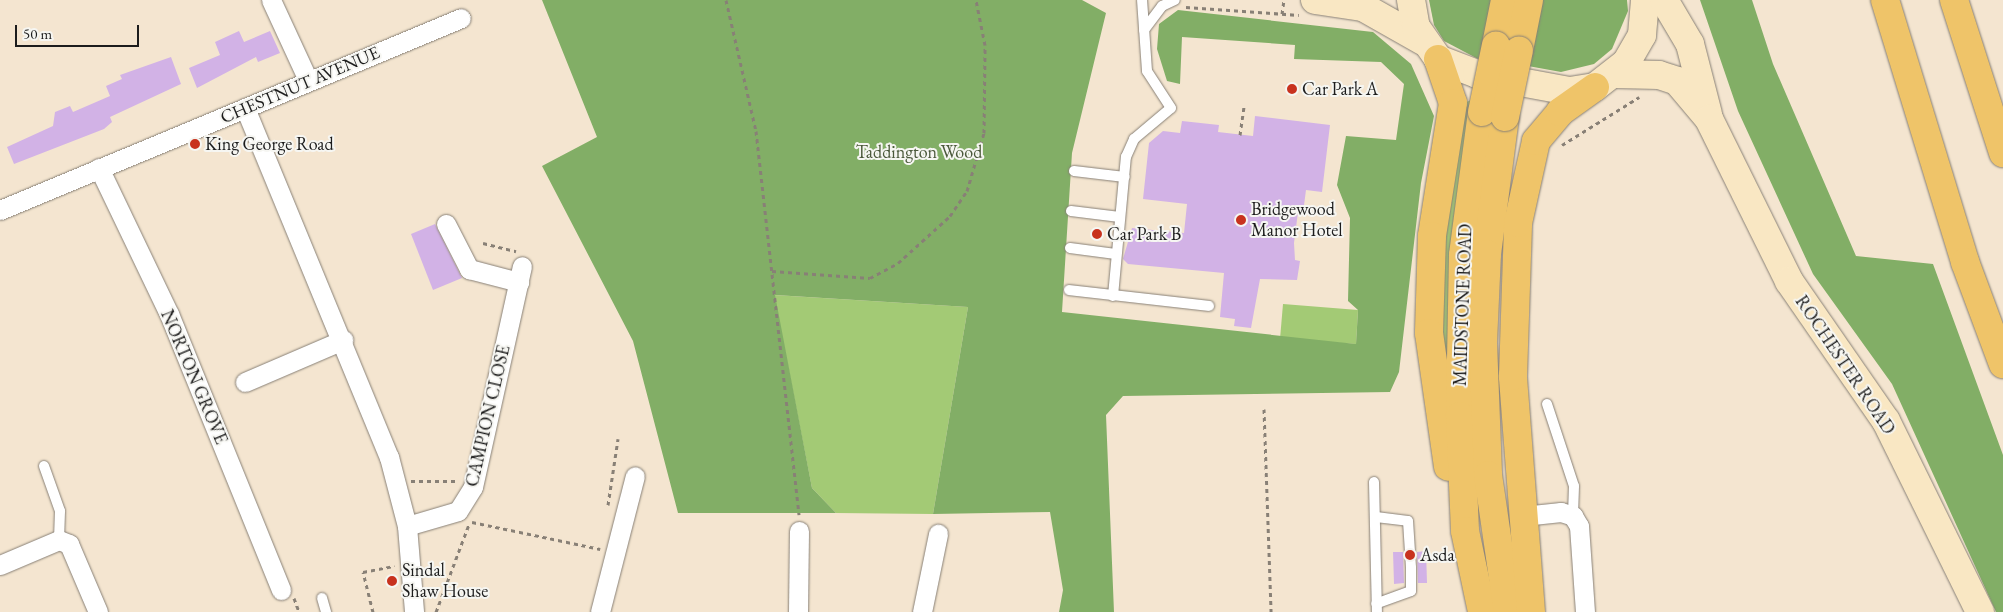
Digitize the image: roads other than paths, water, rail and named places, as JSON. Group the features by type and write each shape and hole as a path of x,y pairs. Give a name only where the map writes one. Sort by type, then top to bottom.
{"main road":[{"path":"1411,0 1453,103 1432,236 1429,333 1454,502 1466,531"},
{"name":"MAIDSTONE ROAD","path":"1505,0 1507,48"},
{"name":"MAIDSTONE ROAD","path":"1482,612 1466,531 1460,416 1463,255 1507,48 1529,0"},
{"path":"1531,612 1533,515 1511,323 1524,181 1536,141 1546,126 1605,80 1638,46 1645,0"},
{"name":"ROCHESTER ROAD","path":"1664,0 1690,44 1709,119 1789,282 1886,421 1980,612"},
{"path":"1885,0 1965,262 2003,364"},
{"path":"1954,0 2003,152"},
{"name":"ROCHESTER ROAD","path":"1309,8 1363,7 1463,70 1547,87 1570,91 1605,80 1659,74 1677,81 1709,119"},
{"path":"1493,115 1483,343 1488,475 1508,612"}],"street":[{"path":"271,0 308,80"},
{"name":"CHESTNUT AVENUE","path":"1,207 461,18"},
{"path":"245,108 375,413 396,481 407,526 412,562 414,612"},
{"name":"NORTON GROVE","path":"99,168 169,314 281,590"},
{"name":"CAMPION CLOSE","path":"407,526 447,516 458,511 475,481 519,268 469,269 446,224"},
{"path":"244,382 343,340"},
{"path":"600,612 635,476"},
{"path":"1533,515 1573,516 1579,526 1585,612"},
{"path":"798,612 799,531"},
{"path":"922,612 938,534"},
{"path":"0,564 59,540 69,544 98,612"}],"lane":[{"path":"1113,296 1126,157 1134,139 1171,108 1147,71 1142,0"},
{"path":"1144,30 1162,6 1179,3"},
{"path":"1074,172 1125,177"},
{"path":"1071,211 1120,217"},
{"path":"1070,248 1116,254"},
{"path":"1069,290 1209,306"},
{"path":"1547,404 1574,486 1573,516"},
{"path":"44,466 60,511 59,540"},
{"path":"1374,482 1377,608 1411,591 1411,575 1408,521 1376,518"},
{"path":"322,598 326,612"}],"place":[{"name":"Car Park A","path":"1292,89"},
{"name":"King George Road","path":"195,144"},
{"name":"Bridgewood Manor Hotel","path":"1241,220"},
{"name":"Car Park B","path":"1097,234"},
{"name":"Asda","path":"1410,555"},
{"name":"Sindal Shaw House","path":"392,581"}],"park label":[{"name":"Taddington Wood","path":"919,152"}]}
